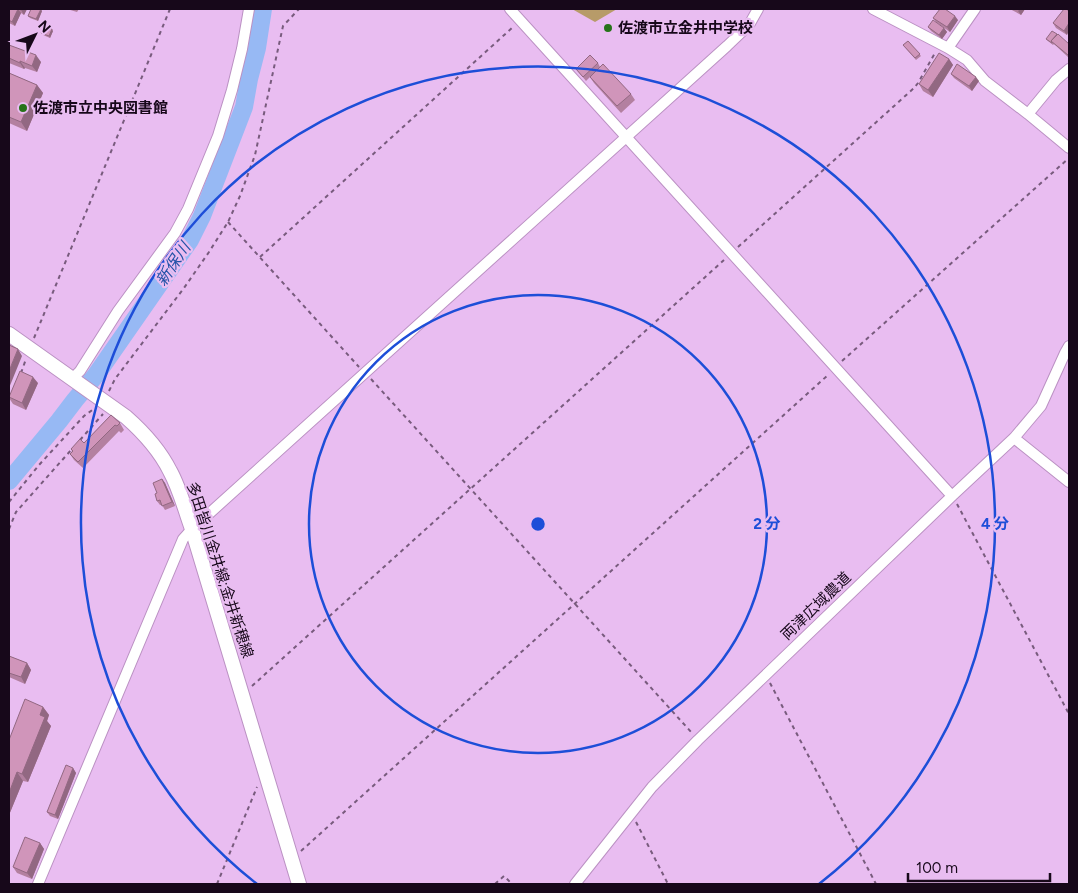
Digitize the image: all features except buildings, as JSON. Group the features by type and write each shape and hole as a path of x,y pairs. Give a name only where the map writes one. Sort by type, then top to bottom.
{"main road":[{"name":"多田皆川金井線;金井新穂線","path":"9,334 126,417 140,429 163,457 171,472 192,529 299,884"}],"street":[{"path":"72,379 80,371 118,312 174,233 188,209 218,136 232,90 242,49 248,9"},
{"path":"510,9 952,496"},
{"path":"38,884 183,539 749,25 758,9"},
{"path":"873,9 967,60 985,81 1069,148"},
{"path":"944,46 975,9"},
{"path":"1028,114 1056,80 1069,69"},
{"name":"両津広域農道","path":"575,884 652,787 698,740 1014,438 1040,406 1069,346"},
{"path":"1014,438 1069,482"}],"path":[{"path":"19,379 170,9"},
{"path":"79,441 107,404 115,379 184,288 228,222 255,155 283,26 299,9"},
{"path":"260,257 520,21"},
{"path":"242,695 914,88 944,46"},
{"path":"292,860 1069,158"},
{"path":"228,222 698,740"},
{"path":"9,502 39,465 84,416 107,404"},
{"path":"9,529 16,512 72,448"},
{"path":"952,496 1069,714"},
{"path":"766,675 876,884"},
{"path":"217,884 258,782 266,775"},
{"path":"631,814 668,884"},
{"path":"495,884 504,876 512,884"}],"shaded area":[{"path":"572,9 617,9 595,22"}],"waterway":[{"name":"新保川","path":"9,481 96,375 190,240 202,216 244,107 257,48 263,9"}],"place":[{"name":"佐渡市立金井中学校","path":"608,28"},
{"name":"佐渡市立中央図書館","path":"23,108"}]}
